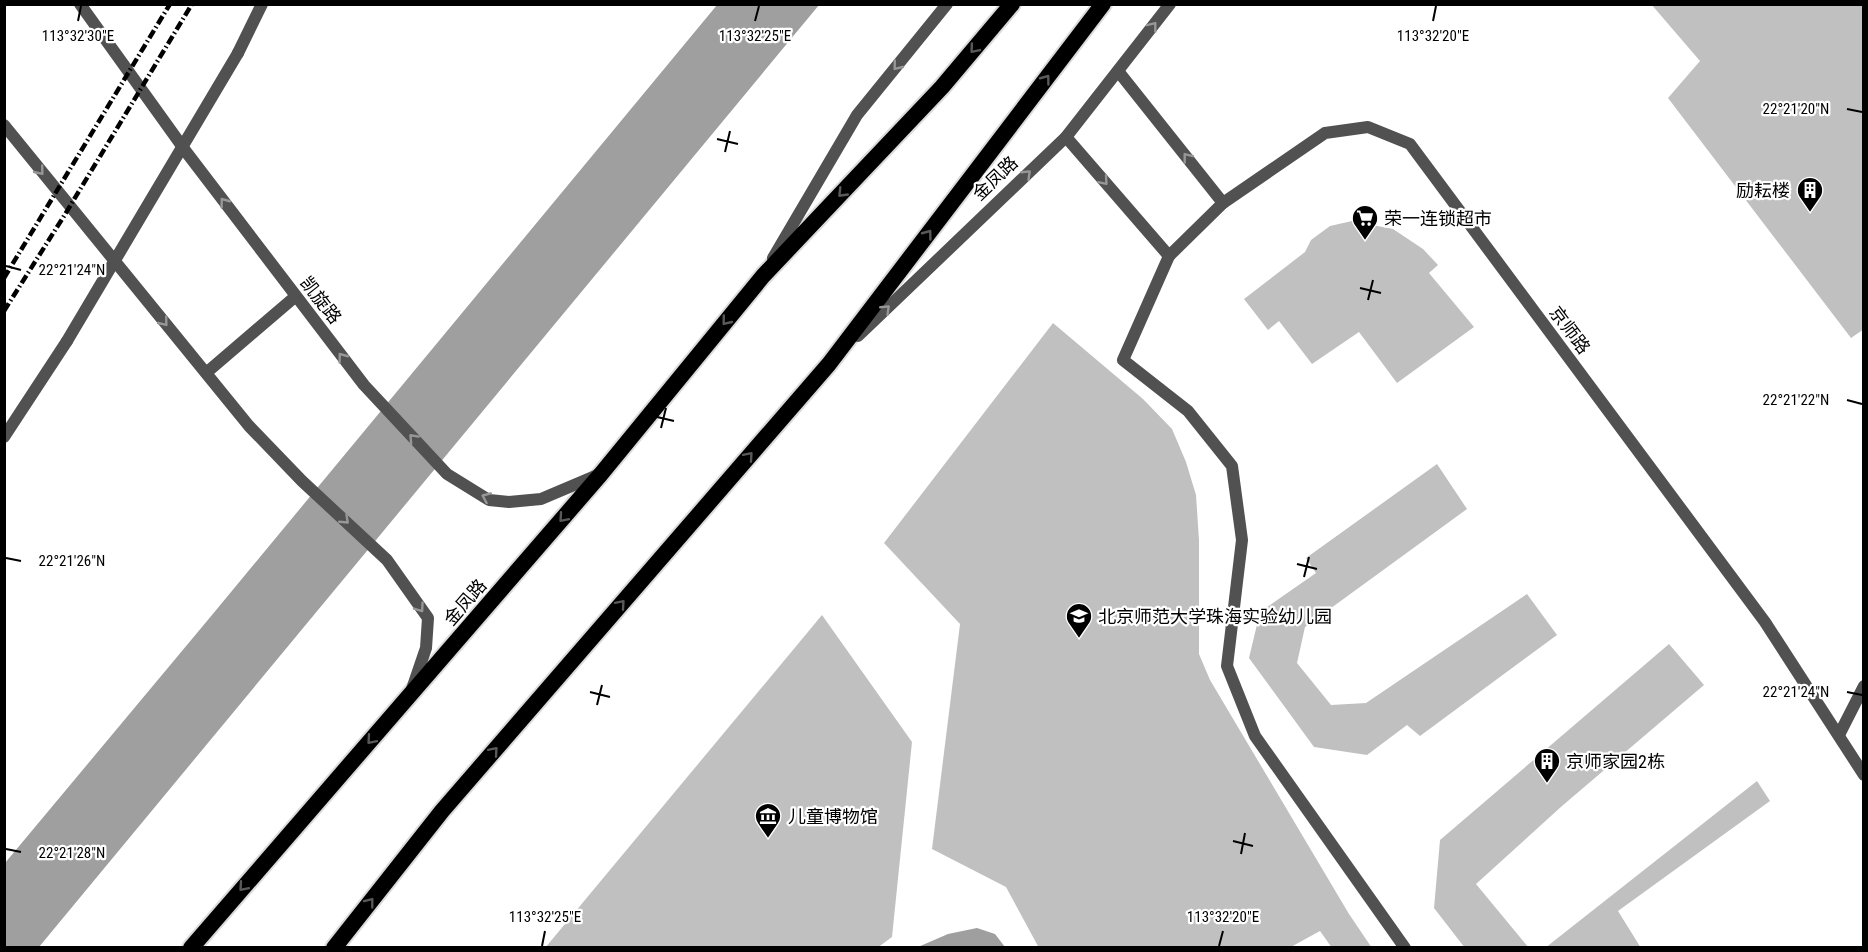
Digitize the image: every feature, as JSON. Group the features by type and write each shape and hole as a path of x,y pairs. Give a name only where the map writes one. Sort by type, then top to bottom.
{"highway":[{"name":"金凤路","path":"190,948 601,474 763,276 942,87 1012,4"},
{"name":"金凤路","path":"334,948 442,811 829,364 1103,4"}],"street":[{"name":"凯旋路","path":"80,4 187,153 364,385 447,474 489,500 509,502 541,499 601,474"},
{"path":"4,437 67,340 238,53 262,4"},
{"name":"金凤路","path":"763,276 857,115 947,4"},
{"name":"金凤路","path":"829,364 1066,137 1170,4"},
{"path":"1118,71 1223,203"},
{"path":"4,125 249,426 302,481 387,560 428,618 426,648 409,696"},
{"name":"京师路","path":"1169,256 1223,203 1325,133 1368,127 1410,144 1765,622 1863,775"},
{"path":"1066,137 1169,256 1123,360 1188,411 1232,466 1242,540 1227,666 1255,736 1405,948"},
{"path":"206,373 296,296"},
{"path":"1839,735 1863,686"}],"shaded area":[{"path":"717,5 819,5 39,947 5,948 5,863"},
{"path":"977,928 995,934 1005,947 918,947 948,934"}],"building":[{"name":"励耘楼","path":"1651,4 1864,4 1864,329 1851,338 1668,98 1700,61"},
{"path":"1352,221 1393,229 1423,249 1438,265 1429,273 1474,327 1397,383 1359,332 1312,364 1279,321 1268,330 1244,299 1305,252 1311,240 1330,226"},
{"name":"北京师范大学珠海实验幼儿园","path":"1053,323 1143,399 1172,429 1186,462 1196,495 1199,540 1199,654 1210,680 1349,914 1372,948 1332,948 1320,931 1289,948 1039,948 1006,887 932,849 960,624 884,543"},
{"path":"1437,464 1467,509 1305,627 1297,663 1331,705 1366,703 1527,594 1557,635 1420,736 1407,725 1367,755 1314,747 1249,658 1260,612 1316,573 1306,558"},
{"name":"儿童博物馆","path":"822,615 912,742 892,937 877,948 545,948"},
{"name":"京师家园2栋","path":"1669,644 1704,685 1562,806 1476,884 1529,948 1465,948 1434,908 1440,840"},
{"path":"1757,781 1770,801 1618,911 1641,948 1545,948"}],"railway":[{"path":"4,278 170,4"},
{"path":"4,311 192,4"}],"place":[{"name":"励耘楼","path":"1810,213"},
{"name":"荣一连锁超市","path":"1365,241"},
{"name":"北京师范大学珠海实验幼儿园","path":"1079,639"},
{"name":"京师家园2栋","path":"1547,784"},
{"name":"儿童博物馆","path":"768,839"}]}
